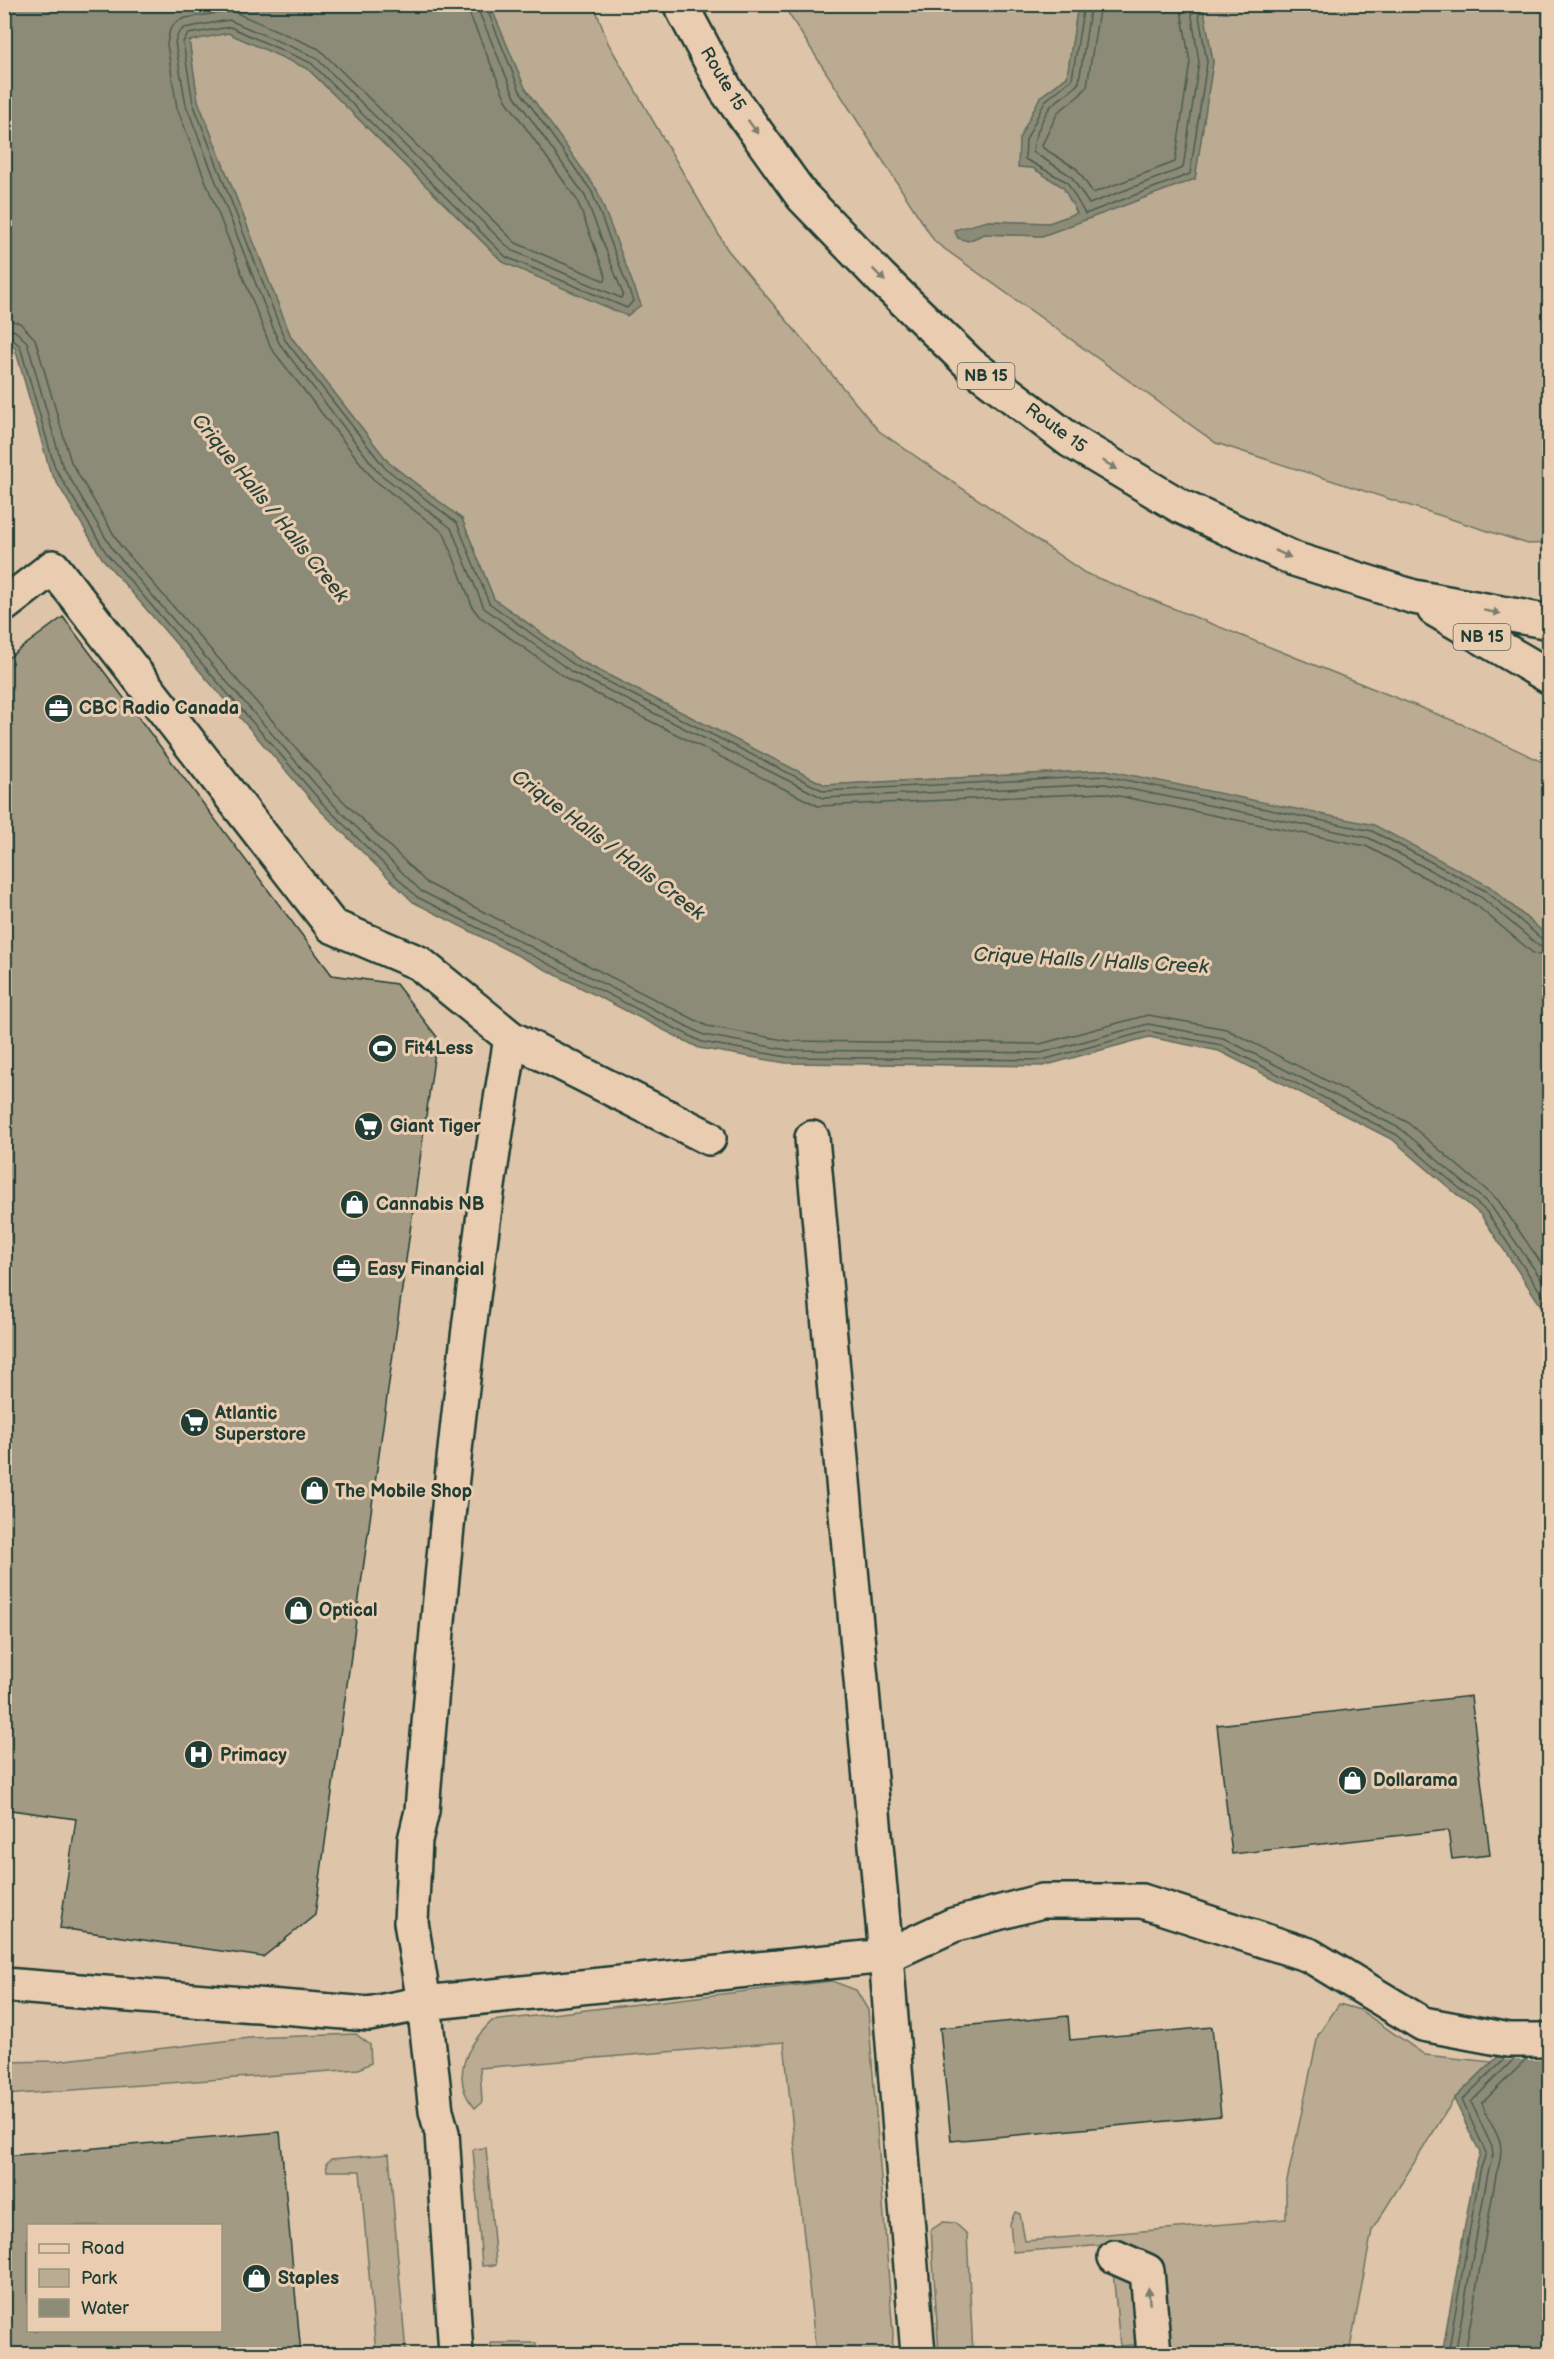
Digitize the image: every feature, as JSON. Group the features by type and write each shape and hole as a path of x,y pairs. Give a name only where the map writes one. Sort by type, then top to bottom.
{"main road":[{"name":"Route 15","path":"680,4 726,90 802,196 971,365 1071,441 1180,506 1294,559 1414,597 1550,622"},
{"path":"4,605 53,567 332,926 419,963 511,1038 709,1138"},
{"name":"NB 15","path":"1414,597 1550,677"},
{"path":"456,2355 442,2133 436,2111 424,2003 411,1922 415,1840 422,1811 440,1589 463,1371 491,1158 511,1038"},
{"path":"812,1138 886,1956 918,2355"},
{"path":"4,1985 369,2014 424,2003 886,1956 953,1925 1042,1901 1142,1901 1309,1955 1423,2024 1509,2040 1550,2040"},
{"path":"1115,2257 1147,2271 1154,2355"}],"green space":[{"path":"490,5 594,5 608,43 727,249 879,431 1085,573 1464,725 1549,765 1549,937 1489,886 1106,770 825,785 580,661 494,599 462,519 389,463 291,337 198,101 189,40 228,33 308,69 503,262 597,190 525,88"},
{"path":"783,5 1078,5 1067,77 1040,97 1019,167 1033,168 1063,187 1077,213 1049,223 988,221 968,241 984,234 1042,236 1195,179 1213,62 1203,5 1549,5 1549,543 1528,544 1216,443 935,242"},
{"path":"832,1981 856,1990 868,2010 893,2334 892,2354 816,2354 784,2042 480,2068 482,2102 475,2108 467,2097 463,2085 464,2062 475,2040 492,2021"},
{"path":"1339,2004 1360,2010 1425,2055 1492,2062 1454,2099 1372,2230 1349,2354 1168,2354 1161,2272 1145,2251 1120,2244 1013,2252 1010,2224 1015,2212 1020,2214 1025,2241 1286,2219 1286,2186 1318,2035"},
{"path":"356,2034 370,2045 371,2063 359,2069 5,2095 5,2062 57,2061 249,2038"},
{"path":"486,2148 496,2265 482,2266 473,2149"},
{"path":"389,2154 406,2354 376,2354 360,2171 327,2171 326,2164 331,2159"},
{"path":"943,2222 955,2223 967,2234 973,2354 939,2354 931,2230"},
{"path":"1113,2271 1134,2277 1143,2344 1120,2346"},
{"path":"491,2343 536,2343 537,2354 492,2354"}],"water":[{"name":"Crique Halls / Halls Creek","path":"4,5 490,5 525,88 597,190 641,305 627,316 503,262 308,69 228,33 189,41 198,101 291,337 389,463 462,519 494,599 580,661 825,785 1106,770 1374,825 1489,886 1549,937 1549,1318 1481,1215 1393,1140 1219,1051 1149,1037 1043,1066 786,1063 699,1048 413,902 320,810 102,558 50,471 15,348 5,340"},
{"path":"1078,5 1203,5 1213,62 1195,179 1042,236 984,234 968,241 958,238 954,230 988,221 1049,223 1077,213 1063,187 1033,168 1018,167 1019,139 1040,97 1067,77"},
{"path":"1549,1990 1549,2354 1442,2354 1475,2169 1480,2153 1454,2099 1535,2021"}],"pier":[{"path":"1543,1998 1549,1998 1549,2060 1504,2060 1508,2042 1533,2019"}],"building":[{"name":"Atlantic Superstore","path":"63,617 332,975 396,984 437,1037 315,1915 263,1957 60,1928 76,1819 4,1809 4,661"},
{"name":"Dollarama","path":"1471,1696 1490,1855 1452,1859 1448,1830 1232,1854 1217,1725"},
{"path":"1068,2016 1070,2040 1212,2027 1221,2116 951,2141 940,2028"},
{"name":"Staples","path":"280,2132 301,2354 4,2354 4,2156"}],"place":[{"name":"CBC Radio Canada","path":"58,708"},
{"name":"Fit4Less","path":"383,1048"},
{"name":"Giant Tiger","path":"369,1126"},
{"name":"Cannabis NB","path":"355,1204"},
{"name":"Easy Financial","path":"346,1269"},
{"name":"Atlantic Superstore","path":"194,1423"},
{"name":"The Mobile Shop","path":"314,1491"},
{"name":"Optical","path":"298,1610"},
{"name":"Primacy","path":"199,1755"},
{"name":"Dollarama","path":"1352,1780"},
{"name":"Staples","path":"257,2278"}]}
